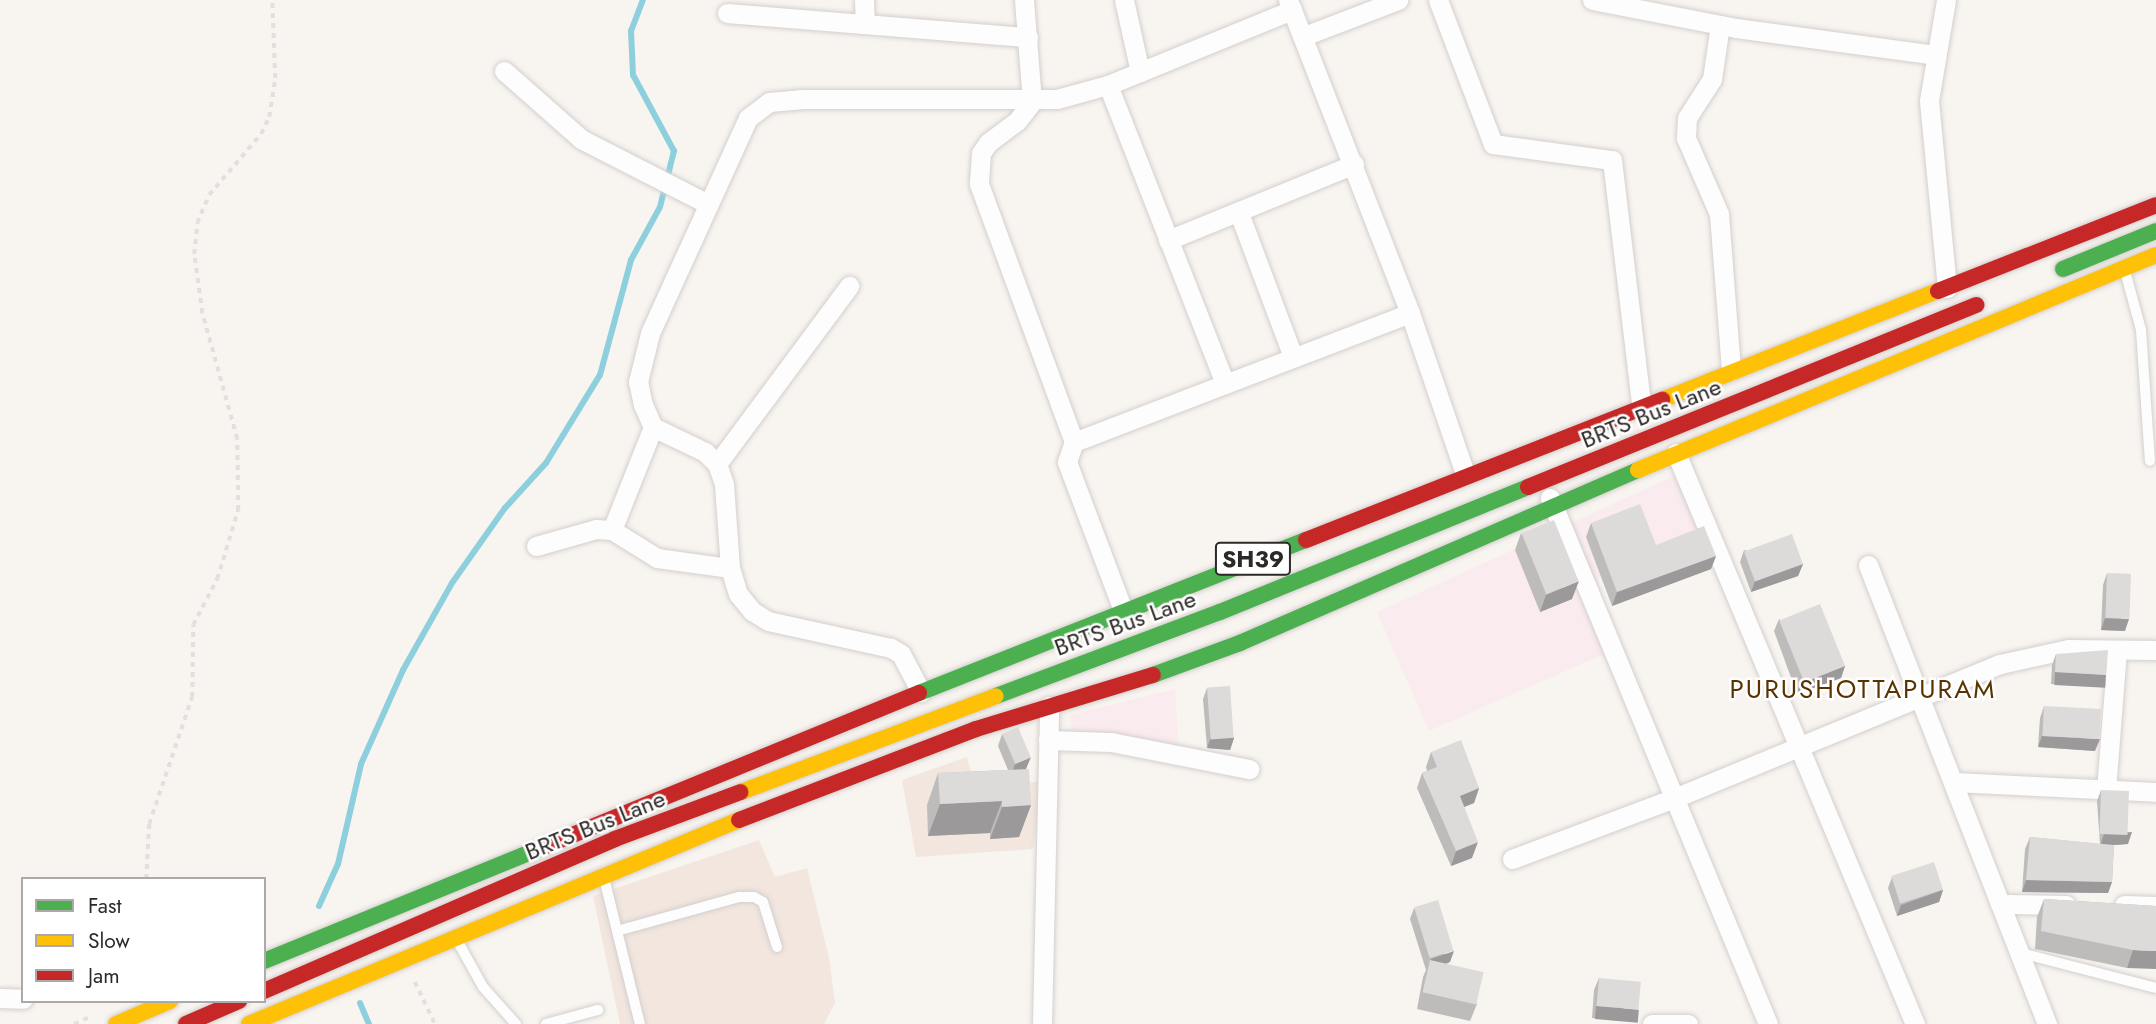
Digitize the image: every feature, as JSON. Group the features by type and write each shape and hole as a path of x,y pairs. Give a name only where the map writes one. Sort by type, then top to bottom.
{"main road":[{"name":"SH39","path":"266,960 920,692 1124,613 1465,474 2156,205"},
{"path":"2041,278 2156,231"},
{"path":"249,1024 759,812 1049,706 1164,672 1240,643 1676,453 2156,255"},
{"name":"BRTS Bus Lane","path":"266,989 604,844 1171,631 1990,299"},
{"path":"116,1024 166,1003"},
{"path":"186,1024 234,1003"}],"street":[{"path":"864,0 865,24"},
{"path":"1024,0 1032,102 1017,121 988,143 980,161 979,184 1074,442 1067,462 1124,613"},
{"path":"1124,0 1140,72"},
{"path":"1304,36 1398,0"},
{"path":"1438,0 1493,144 1612,160 1641,405"},
{"path":"1592,0 1635,5 1720,25 1935,55"},
{"path":"1946,0 1929,101 1947,288"},
{"path":"920,692 901,654 891,648 768,621 738,594 730,568 724,484 717,464 705,452 653,426 643,405 640,365 708,204 748,118 769,102 1032,102 1108,85 1295,3 1304,36 1410,313 1465,474"},
{"path":"727,13 1028,37"},
{"path":"1720,25 1712,79 1687,118 1686,138 1719,214 1731,371"},
{"path":"504,71 581,139 708,204"},
{"path":"1108,85 1225,384"},
{"path":"1168,240 1354,164"},
{"path":"1238,213 1293,357"},
{"path":"717,464 849,286"},
{"path":"1074,442 1410,313"},
{"path":"612,530 653,426"},
{"path":"1530,450 1677,797 1768,1024"},
{"path":"1676,453 1915,1024"},
{"path":"536,547 596,529 612,530 657,558 730,568"},
{"path":"1868,565 2047,1024"},
{"path":"1512,859 1677,797 1797,746 2030,654 2068,649 2156,650"},
{"path":"2105,790 2117,651"},
{"path":"1042,1024 1049,706"},
{"path":"1048,740 1111,742 1248,769"},
{"path":"1953,782 2156,792"},
{"path":"2000,904 2156,905"},
{"path":"0,998 21,999"},
{"path":"1652,1024 1688,1024"}],"lane":[{"path":"2124,268 2141,330 2150,461"},
{"path":"604,876 640,1024"},
{"path":"618,931 739,897 754,897 763,902 777,947"},
{"path":"455,937 483,987 516,1024"},
{"path":"2020,953 2156,988"},
{"path":"546,1024 598,1010"}],"path":[{"path":"146,877 149,824 192,697 193,625 217,579 238,510 237,439 202,313 194,254 197,223 209,195 261,134 269,117 275,78 272,0"},
{"path":"404,958 435,1024"}],"shaded area":[{"path":"1678,474 1701,536 1575,587 1604,654 1429,731 1377,612"},
{"path":"1175,689 1179,750 1072,731 1070,715"},
{"path":"967,757 976,790 1042,781 1033,849 916,857 902,780"},
{"path":"759,840 775,877 807,868 829,958 835,1003 824,1024 620,1024 593,896"}],"building":[{"path":"1640,504 1656,545 1704,526 1716,556 1617,592 1591,523"},
{"path":"1554,520 1579,581 1546,594 1522,533"},
{"path":"1792,534 1803,564 1755,582 1744,551"},
{"path":"2107,573 2131,574 2129,619 2105,618"},
{"path":"1820,604 1845,666 1804,683 1779,620"},
{"path":"2108,650 2106,675 2055,672 2056,654"},
{"path":"1230,686 1234,738 1211,739 1207,688"},
{"path":"2044,706 2101,709 2099,739 2042,736"},
{"path":"1018,727 1031,757 1015,764 1002,734"},
{"path":"1461,740 1479,788 1460,796 1478,842 1456,851 1422,773 1437,767 1431,752"},
{"path":"1029,769 1031,805 1002,807 1002,801 940,804 938,773"},
{"path":"2101,790 2129,791 2127,835 2099,834"},
{"path":"2030,837 2114,845 2112,882 2026,880"},
{"path":"1934,862 1943,890 1900,903 1891,876"},
{"path":"2044,899 2156,906 2156,951 2133,950 2041,931"},
{"path":"1438,900 1453,951 1430,958 1414,907"},
{"path":"1430,960 1484,972 1476,1005 1423,992"},
{"path":"1599,978 1641,982 1638,1010 1597,1006"}],"waterway":[{"path":"319,906 338,864 361,764 403,670 452,583 505,508 546,463 600,375 631,260 660,207 674,151 633,75 631,31 643,0"},
{"path":"360,1003 369,1024"}],"traffic: fast":[{"path":"2063,269 2156,231"},
{"path":"1153,675 1240,643 1638,470"},
{"path":"996,696 1220,612 1528,487"},
{"path":"919,693 1306,540"},
{"path":"266,960 548,845"}],"traffic: slow":[{"path":"1638,470 2156,255"},
{"path":"1662,400 1938,291"},
{"path":"741,792 996,696"},
{"path":"249,1024 739,820"},
{"path":"116,1024 165,1003"}],"traffic: jam":[{"path":"1938,291 2156,205"},
{"path":"1528,487 1977,305"},
{"path":"1306,540 1662,400"},
{"path":"739,820 976,729 1153,675"},
{"path":"548,845 919,693"},
{"path":"266,990 615,839 741,792"},
{"path":"186,1024 234,1003"}],"district":[{"name":"PURUSHOTTAPURAM","path":"1863,690"}]}
